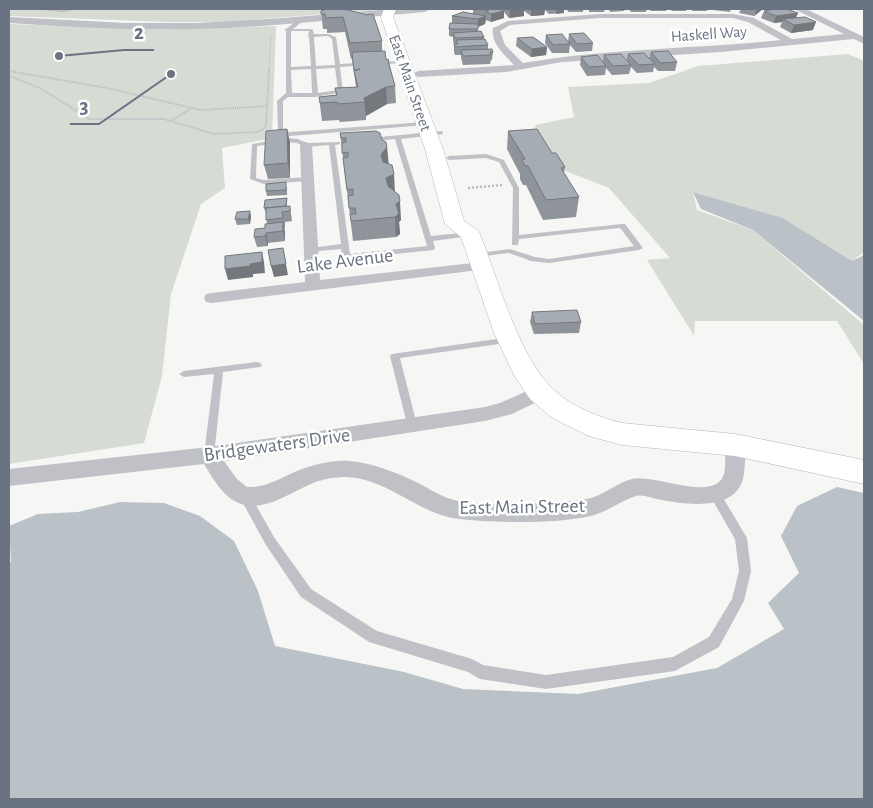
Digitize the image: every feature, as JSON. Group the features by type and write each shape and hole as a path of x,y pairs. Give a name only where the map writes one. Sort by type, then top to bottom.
{"main road":[{"name":"East Main Street","path":"470,234 455,224 435,154 431,131 418,74 398,16 388,10 387,17 402,62 431,131 450,158 473,221 470,234 510,340 527,375 540,392 560,409 599,428 622,434 735,445 864,472"}],"street":[{"path":"9,20 172,26 270,25 301,24 388,10 424,9"},
{"path":"799,9 864,41"},
{"path":"521,66 504,50 497,39 496,30 508,23 600,16 733,16 751,20 790,42"},
{"name":"Haskell Way","path":"418,74 521,66 562,59 727,48 854,36"},
{"path":"306,145 313,286"},
{"name":"Lake Avenue","path":"212,298 313,286 480,260"},
{"name":"Bridgewaters Drive","path":"9,478 208,455 486,414 505,410 540,392"},
{"path":"715,494 727,488 733,478 735,445"},
{"path":"208,455 235,491 245,496"},
{"name":"East Main Street","path":"245,496 255,497 314,474 347,469 370,472 392,478 458,511 592,507 632,488 639,487 702,496 715,494"}],"lane":[{"path":"33,9 64,11 78,9"},
{"path":"270,25 280,24 289,29"},
{"path":"289,29 301,24"},
{"path":"289,29 301,24"},
{"path":"301,24 311,30 315,95"},
{"path":"289,29 289,94 280,101 279,130 281,132 330,128 431,131"},
{"path":"287,96 327,94 341,91 333,37 310,36"},
{"path":"289,69 402,62"},
{"path":"327,94 328,104"},
{"path":"360,141 398,138 431,131"},
{"path":"332,143 346,257 431,248 398,138"},
{"path":"308,179 264,182 253,179 254,145 287,140 298,141 306,145 342,142"},
{"path":"450,158 486,156 502,161 516,188 514,246 510,251 480,260"},
{"path":"510,251 534,259 549,261 639,248 622,226 515,237"},
{"path":"429,239 470,234"},
{"path":"311,250 345,246"},
{"path":"412,425 395,356 510,340"},
{"path":"184,374 257,365"},
{"path":"208,455 219,370"},
{"path":"245,496 270,540 306,593 374,637 472,666 480,672 546,682 675,664 714,642 738,601 745,571 741,538 715,494"}],"path":[{"path":"9,76 40,88 89,120 171,120 214,134 258,132 265,129 270,25"},
{"path":"9,71 107,88 192,109 218,111 267,106"},
{"path":"171,120 192,109"},
{"path":"468,188 509,184"}],"shaded area":[{"path":"9,9 391,9 220,22 168,22 9,16"},
{"path":"9,24 160,30 276,26 272,138 222,148 225,188 201,204 171,294 162,376 144,443 9,464"},
{"path":"848,54 864,61 864,252 852,261 783,218 693,192 697,210 753,230 864,325 864,364 837,321 695,321 694,336 647,260 670,258 609,188 563,170 527,144 536,125 574,117 568,87 649,83 698,66"},
{"path":"693,192 783,218 852,261 864,255 864,321 753,230 701,209"},
{"path":"837,487 864,493 864,799 9,799 9,566 11,561 9,526 38,514 78,512 120,502 164,503 200,516 234,541 258,591 275,646 404,672 463,689 578,694 717,668 784,629 768,603 799,573 781,536 797,506"}],"building":[{"path":"324,9 344,9 367,15 373,14 382,41 350,43 343,17 326,18 325,14 321,14 321,11"},
{"path":"482,9 499,9 504,11 491,14 485,11 489,10"},
{"path":"787,9 798,13 776,16 764,11"},
{"path":"463,12 486,16 478,19 452,16"},
{"path":"805,17 816,22 794,25 783,19"},
{"path":"450,23 478,24 478,29 449,29"},
{"path":"481,31 484,37 455,38 453,33"},
{"path":"584,33 593,43 577,44 569,34"},
{"path":"562,34 570,44 553,45 546,35"},
{"path":"533,37 547,47 532,49 517,38"},
{"path":"485,39 488,45 455,47 454,44 458,44 456,40"},
{"path":"492,49 491,55 463,56 461,50"},
{"path":"385,51 395,86 386,87 364,98 365,102 320,103 319,97 337,95 335,88 358,87 354,71 360,69 354,70 352,53"},
{"path":"668,51 677,62 660,63 651,52"},
{"path":"644,53 655,64 639,65 628,54"},
{"path":"621,54 631,65 613,66 604,55"},
{"path":"597,55 606,66 589,67 581,57"},
{"path":"287,129 288,163 264,165 266,131"},
{"path":"537,129 552,153 556,153 565,167 561,168 579,197 546,200 528,166 525,166 522,160 525,159 508,131"},
{"path":"376,131 380,133 382,140 386,142 387,147 381,155 383,162 392,165 394,174 386,178 388,186 399,195 400,201 396,204 399,214 395,217 351,221 350,214 356,214 355,208 349,208 348,196 353,195 353,189 347,190 343,158 348,157 348,152 342,153 342,143 346,142 346,138 341,138 340,133"},
{"path":"286,182 286,190 266,191 266,184"},
{"path":"287,198 286,206 264,208 265,200"},
{"path":"290,206 290,211 282,212 283,218 266,220 266,208"},
{"path":"250,211 248,219 235,219 237,212"},
{"path":"283,222 283,231 254,237 255,229 265,228 265,224"},
{"path":"283,248 286,264 271,266 268,250"},
{"path":"262,252 262,262 250,264 250,266 225,269 225,256"},
{"path":"577,310 581,322 535,324 532,312"}],"place":[{"name":"2","path":"59,56"},
{"name":"3","path":"171,74"}]}
